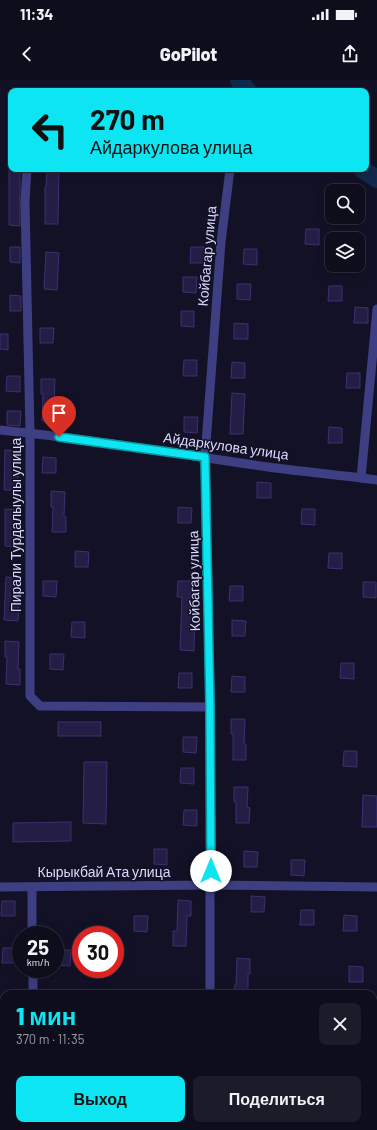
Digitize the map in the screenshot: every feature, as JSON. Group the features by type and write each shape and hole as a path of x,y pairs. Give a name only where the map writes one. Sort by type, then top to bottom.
{"street":[{"name":"Пирали Турдалыулы улица","path":"27,172 25,200 30,433 30,696 40,706 210,706"},
{"name":"Койбагар улица","path":"210,990 210,706 205,457 221,242 230,172"},
{"path":"361,478 377,309"},
{"name":"Айдаркулова улица","path":"0,430 269,467 377,480"},
{"name":"Кырыкбай Ата улица","path":"0,887 377,887"},
{"path":"32,887 32,926"},
{"path":"33,978 33,990"}],"building":[{"path":"9,172 20,172 20,226 9,225"},
{"path":"47,172 59,172 58,224 45,224"},
{"path":"306,229 319,229 319,245 305,244"},
{"path":"10,247 20,247 20,263 10,262"},
{"path":"191,247 204,247 204,263 190,263"},
{"path":"244,249 257,249 257,265 243,264"},
{"path":"46,252 59,253 57,290 44,289"},
{"path":"183,277 197,277 196,293 183,292"},
{"path":"237,284 251,284 250,300 237,299"},
{"path":"329,286 342,286 342,301 328,301"},
{"path":"10,295 21,296 21,311 10,311"},
{"path":"355,307 368,308 368,323 354,323"},
{"path":"181,311 194,311 194,327 181,326"},
{"path":"234,323 248,324 248,339 234,339"},
{"path":"40,328 54,328 53,343 40,343"},
{"path":"0,334 8,334 8,350 0,349"},
{"path":"184,360 197,360 197,376 183,376"},
{"path":"232,362 245,363 245,378 231,378"},
{"path":"347,373 360,373 360,388 346,388"},
{"path":"7,376 20,376 20,392 6,391"},
{"path":"41,379 55,379 55,421 42,421 43,394 41,394"},
{"path":"232,393 245,394 243,434 230,434"},
{"path":"7,411 21,411 20,426 7,425"},
{"path":"184,417 198,417 197,433 184,432"},
{"path":"329,427 342,428 342,443 328,443"},
{"path":"5,450 18,451 18,490 4,490"},
{"path":"43,457 56,458 56,473 42,473"},
{"path":"257,482 271,483 271,498 257,498"},
{"path":"51,491 65,492 64,516 66,517 66,532 52,532 53,507 51,507"},
{"path":"178,507 192,508 191,523 178,523"},
{"path":"5,509 19,510 19,547 5,546"},
{"path":"302,509 315,509 315,525 301,524"},
{"path":"75,551 89,552 88,567 75,567"},
{"path":"329,553 342,553 342,569 328,568"},
{"path":"6,577 20,578 18,621 4,620"},
{"path":"43,581 57,581 56,597 43,596"},
{"path":"178,581 191,581 190,609 195,609 194,651 180,650 182,597 177,597"},
{"path":"363,582 376,582 376,598 363,597"},
{"path":"230,586 243,586 243,601 229,601"},
{"path":"232,620 246,621 245,636 232,636"},
{"path":"72,622 85,622 85,638 71,637"},
{"path":"5,641 19,642 18,669 20,669 20,685 6,684 7,657 5,657"},
{"path":"50,654 64,654 63,670 50,669"},
{"path":"341,663 354,663 354,679 340,678"},
{"path":"179,673 192,673 192,688 178,688"},
{"path":"232,676 245,677 245,692 231,692"},
{"path":"231,719 245,719 244,744 246,744 246,760 233,760 233,734 231,734"},
{"path":"58,722 101,722 101,736 58,736"},
{"path":"183,737 197,737 196,753 183,752"},
{"path":"344,751 357,751 357,767 343,766"},
{"path":"84,762 107,762 106,824 83,823"},
{"path":"181,768 194,768 194,784 180,783"},
{"path":"234,787 248,787 247,807 250,808 249,823 236,823"},
{"path":"363,795 377,796 377,827 362,827"},
{"path":"184,810 197,810 197,826 183,825"},
{"path":"71,822 71,841 13,842 13,823"},
{"path":"154,849 167,849 167,865 154,864"},
{"path":"244,851 258,852 257,867 244,867"},
{"path":"291,860 305,860 304,876 291,875"},
{"path":"251,896 265,897 264,912 251,912"},
{"path":"178,900 191,901 191,916 187,916 186,946 173,946 173,931 177,931"},
{"path":"2,901 15,901 15,916 1,916"},
{"path":"301,910 314,910 314,925 300,925"},
{"path":"344,915 357,916 357,931 343,931"},
{"path":"134,916 148,916 147,932 134,931"},
{"path":"3,948 12,948 12,963 2,963"},
{"path":"64,950 71,950 70,966 64,966"},
{"path":"237,958 250,959 248,990 234,990"},
{"path":"349,966 363,967 363,982 349,982"}],"waterway":[{"path":"239,80 246,88"},
{"path":"366,172 377,179"}],"route":[{"path":"59,437 205,457 210,706 211,871"}]}
